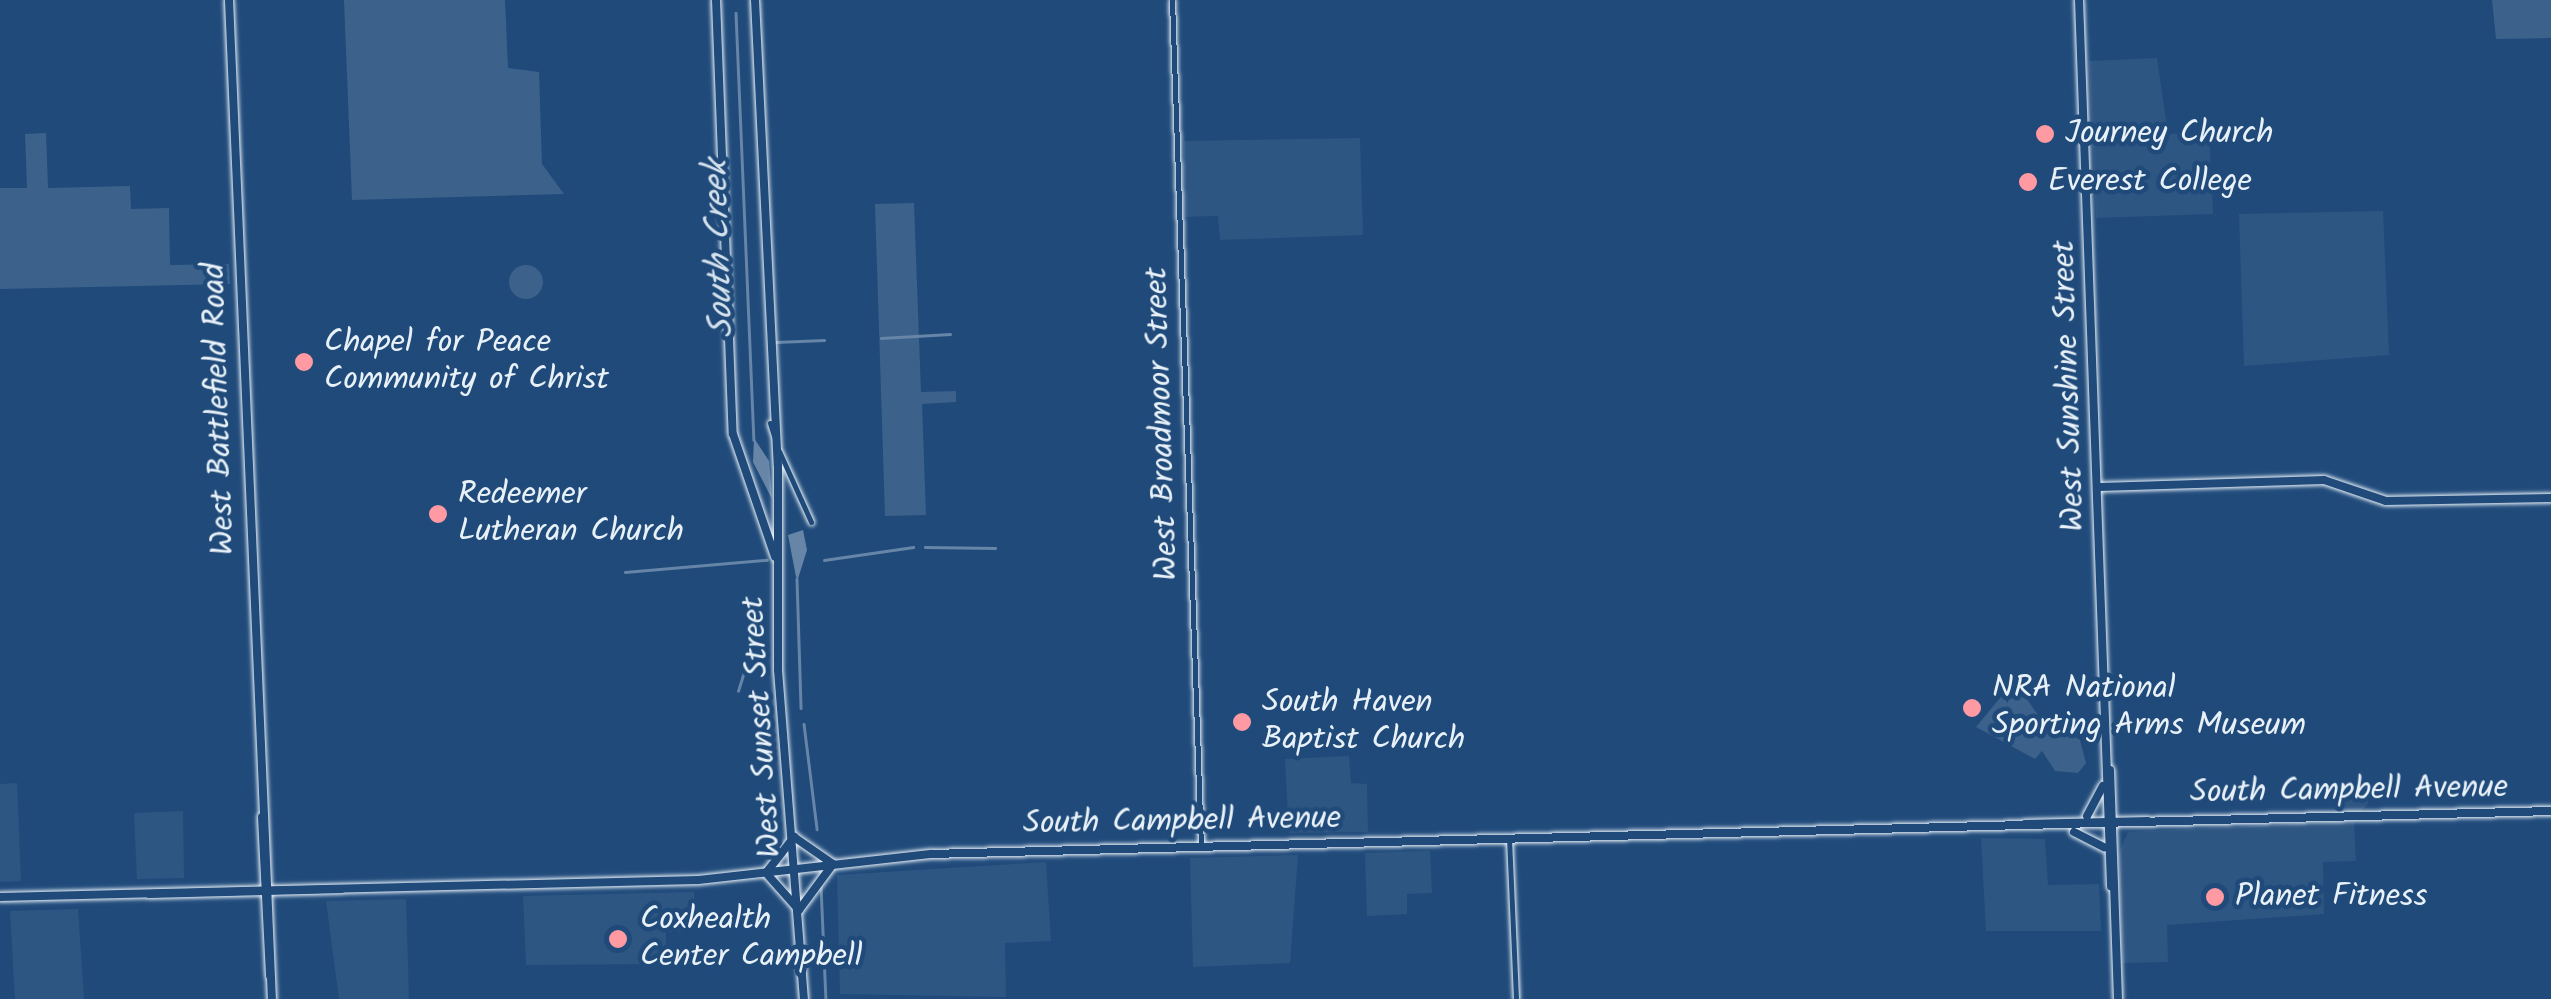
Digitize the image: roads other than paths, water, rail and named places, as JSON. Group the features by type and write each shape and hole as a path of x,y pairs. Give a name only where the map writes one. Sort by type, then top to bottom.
{"main road":[{"name":"West Battlefield Road","path":"229,0 262,816 272,919 272,999"},
{"name":"West Sunset Street","path":"716,0 733,434 778,571"},
{"name":"West Sunset Street","path":"755,0 770,423 804,999"},
{"name":"West Sunshine Street","path":"2080,0 2118,999"},
{"path":"2100,487 2324,480 2386,501 2551,498"},
{"name":"West Sunshine Street","path":"2108,773 2115,792 2110,822"},
{"path":"2080,818 2096,809 2108,773"},
{"path":"2065,829 2097,837 2110,852 2136,822 2115,792"},
{"name":"South Campbell Avenue","path":"270,890 291,895 342,889 766,873 833,864 1201,846 2025,824 2080,818 2136,822 2551,811"},
{"name":"West Battlefield Road","path":"262,816 258,858 271,980"},
{"name":"South Campbell Avenue","path":"2025,824 2065,829 2110,822"},
{"path":"794,836 833,864 799,910 766,873 794,836"},
{"path":"242,886 258,858"},
{"path":"269,866 281,880 321,884"},
{"name":"South Campbell Avenue","path":"148,894 198,897 321,884 342,889"},
{"name":"South Campbell Avenue","path":"0,897 148,894 242,886 260,891"},
{"path":"272,919 291,895"},
{"path":"198,897 249,902 262,919"}],"street":[{"name":"West Broadmoor Street","path":"1172,0 1201,846"},
{"path":"770,423 811,522"},
{"path":"1509,838 1516,999"}],"waterway":[{"name":"South Creek","path":"736,13 754,440"},
{"path":"881,338 950,334"},
{"path":"776,342 824,340"},
{"path":"824,560 913,547"},
{"path":"925,547 995,548"},
{"path":"625,572 766,560"},
{"name":"South Creek","path":"797,579 801,708"},
{"path":"738,691 757,630"},
{"name":"South Creek","path":"804,724 817,829"},
{"name":"South Creek","path":"821,886 826,999"}],"place":[{"name":"Journey Church","path":"2045,134"},
{"name":"Everest College","path":"2028,182"},
{"name":"Chapel for Peace Community of Christ","path":"304,362"},
{"name":"Redeemer Lutheran Church","path":"438,514"},
{"name":"NRA National Sporting Arms Museum","path":"1972,708"},
{"name":"South Haven Baptist Church","path":"1242,722"},
{"name":"Planet Fitness","path":"2215,897"},
{"name":"Coxhealth Center Campbell","path":"618,939"}]}
